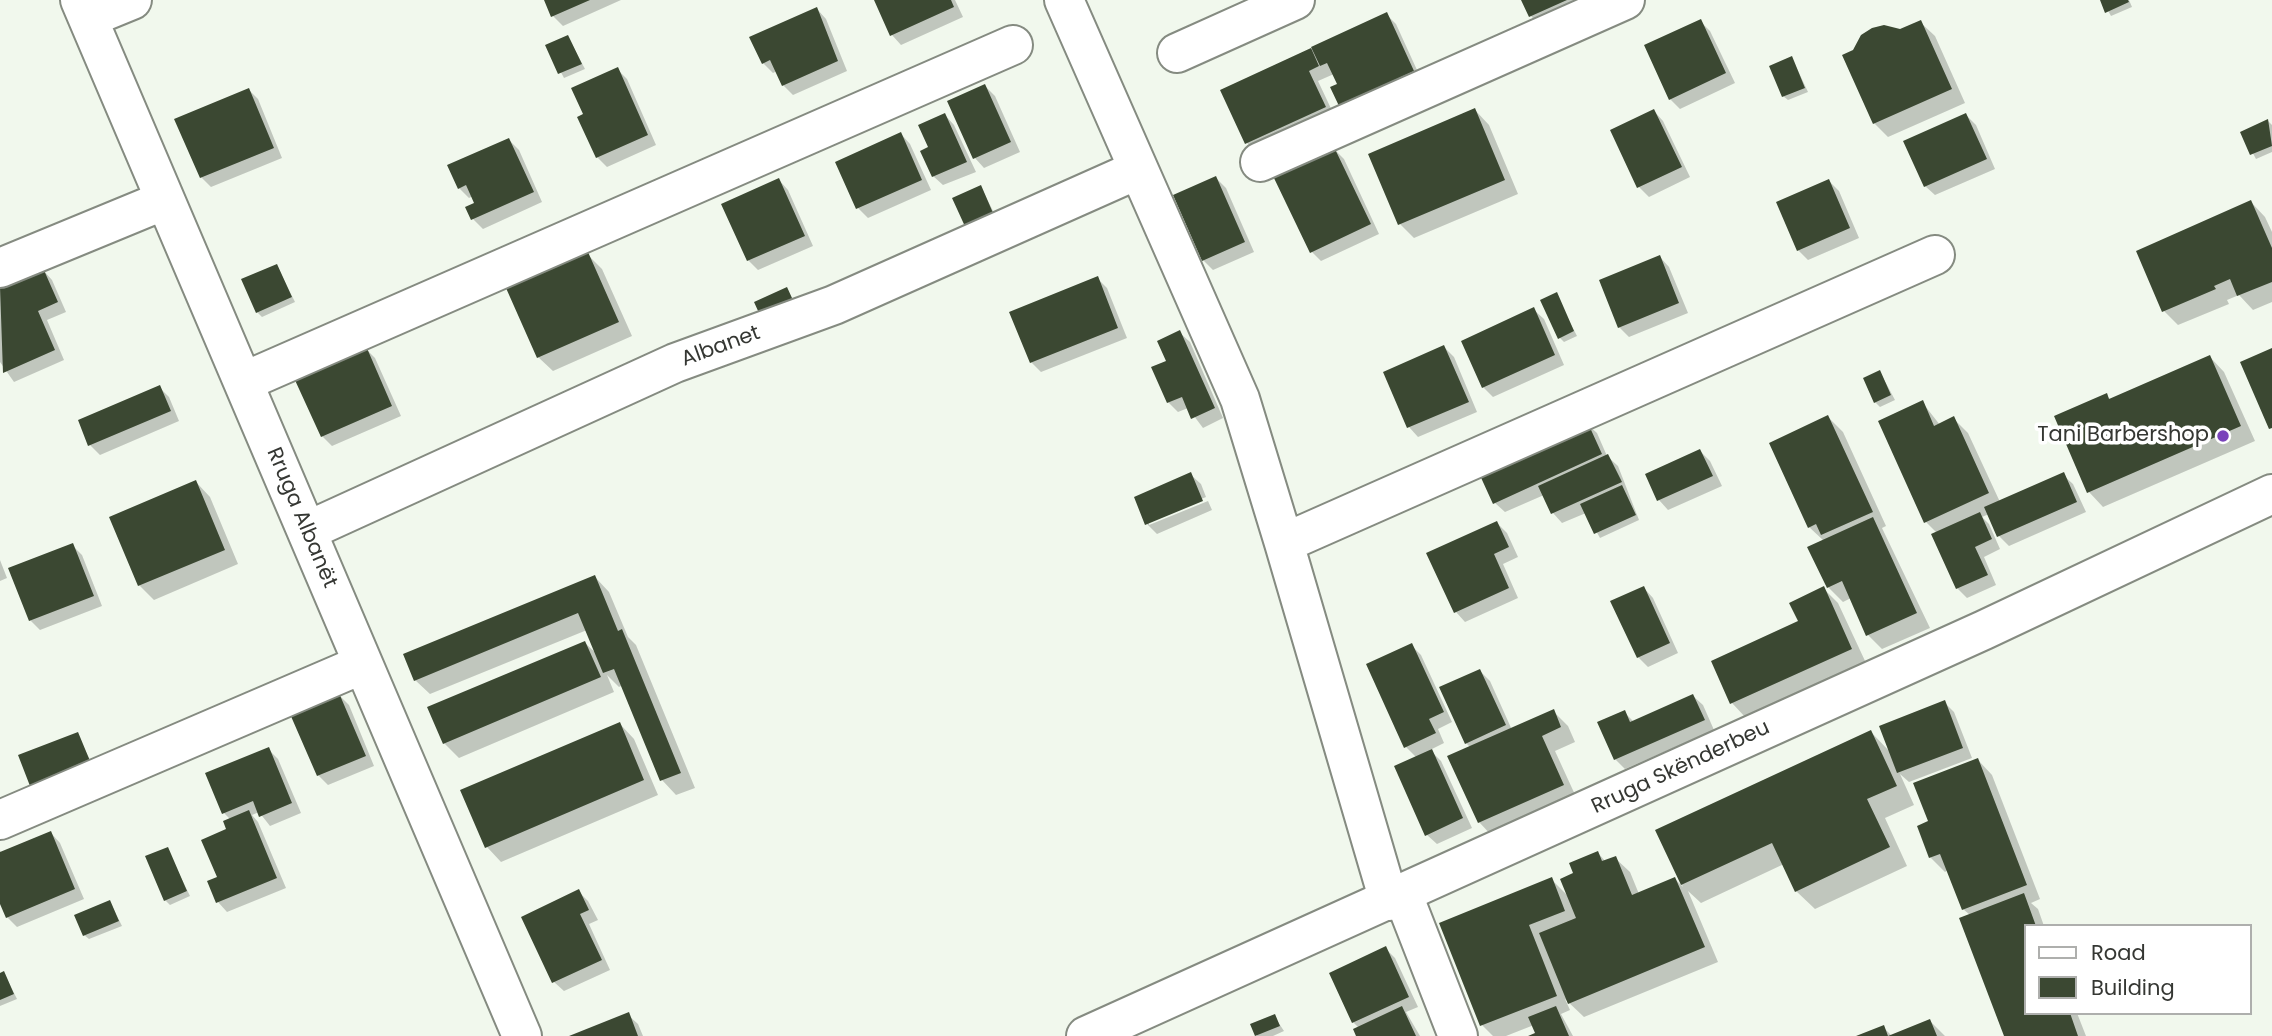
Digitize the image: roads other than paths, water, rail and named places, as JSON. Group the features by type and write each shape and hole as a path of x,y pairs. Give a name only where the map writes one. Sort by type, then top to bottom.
{"street":[{"path":"84,9 132,0"},
{"path":"1064,0 1107,91 1137,170 1240,399 1396,898 1458,1036"},
{"path":"1177,53 1296,0"},
{"path":"1260,162 1625,0"},
{"name":"Rruga Albanët","path":"84,9 522,1036"},
{"path":"243,382 1013,45"},
{"name":"Albanet","path":"307,531 675,363 834,305 1137,170"},
{"path":"0,268 165,200"},
{"path":"1284,543 1935,255"},
{"name":"Rruga Skënderbeu","path":"1086,1036 1997,624 2272,494"},
{"path":"0,820 363,664"}],"place":[{"name":"Tani Barbershop","path":"2223,436"}]}
